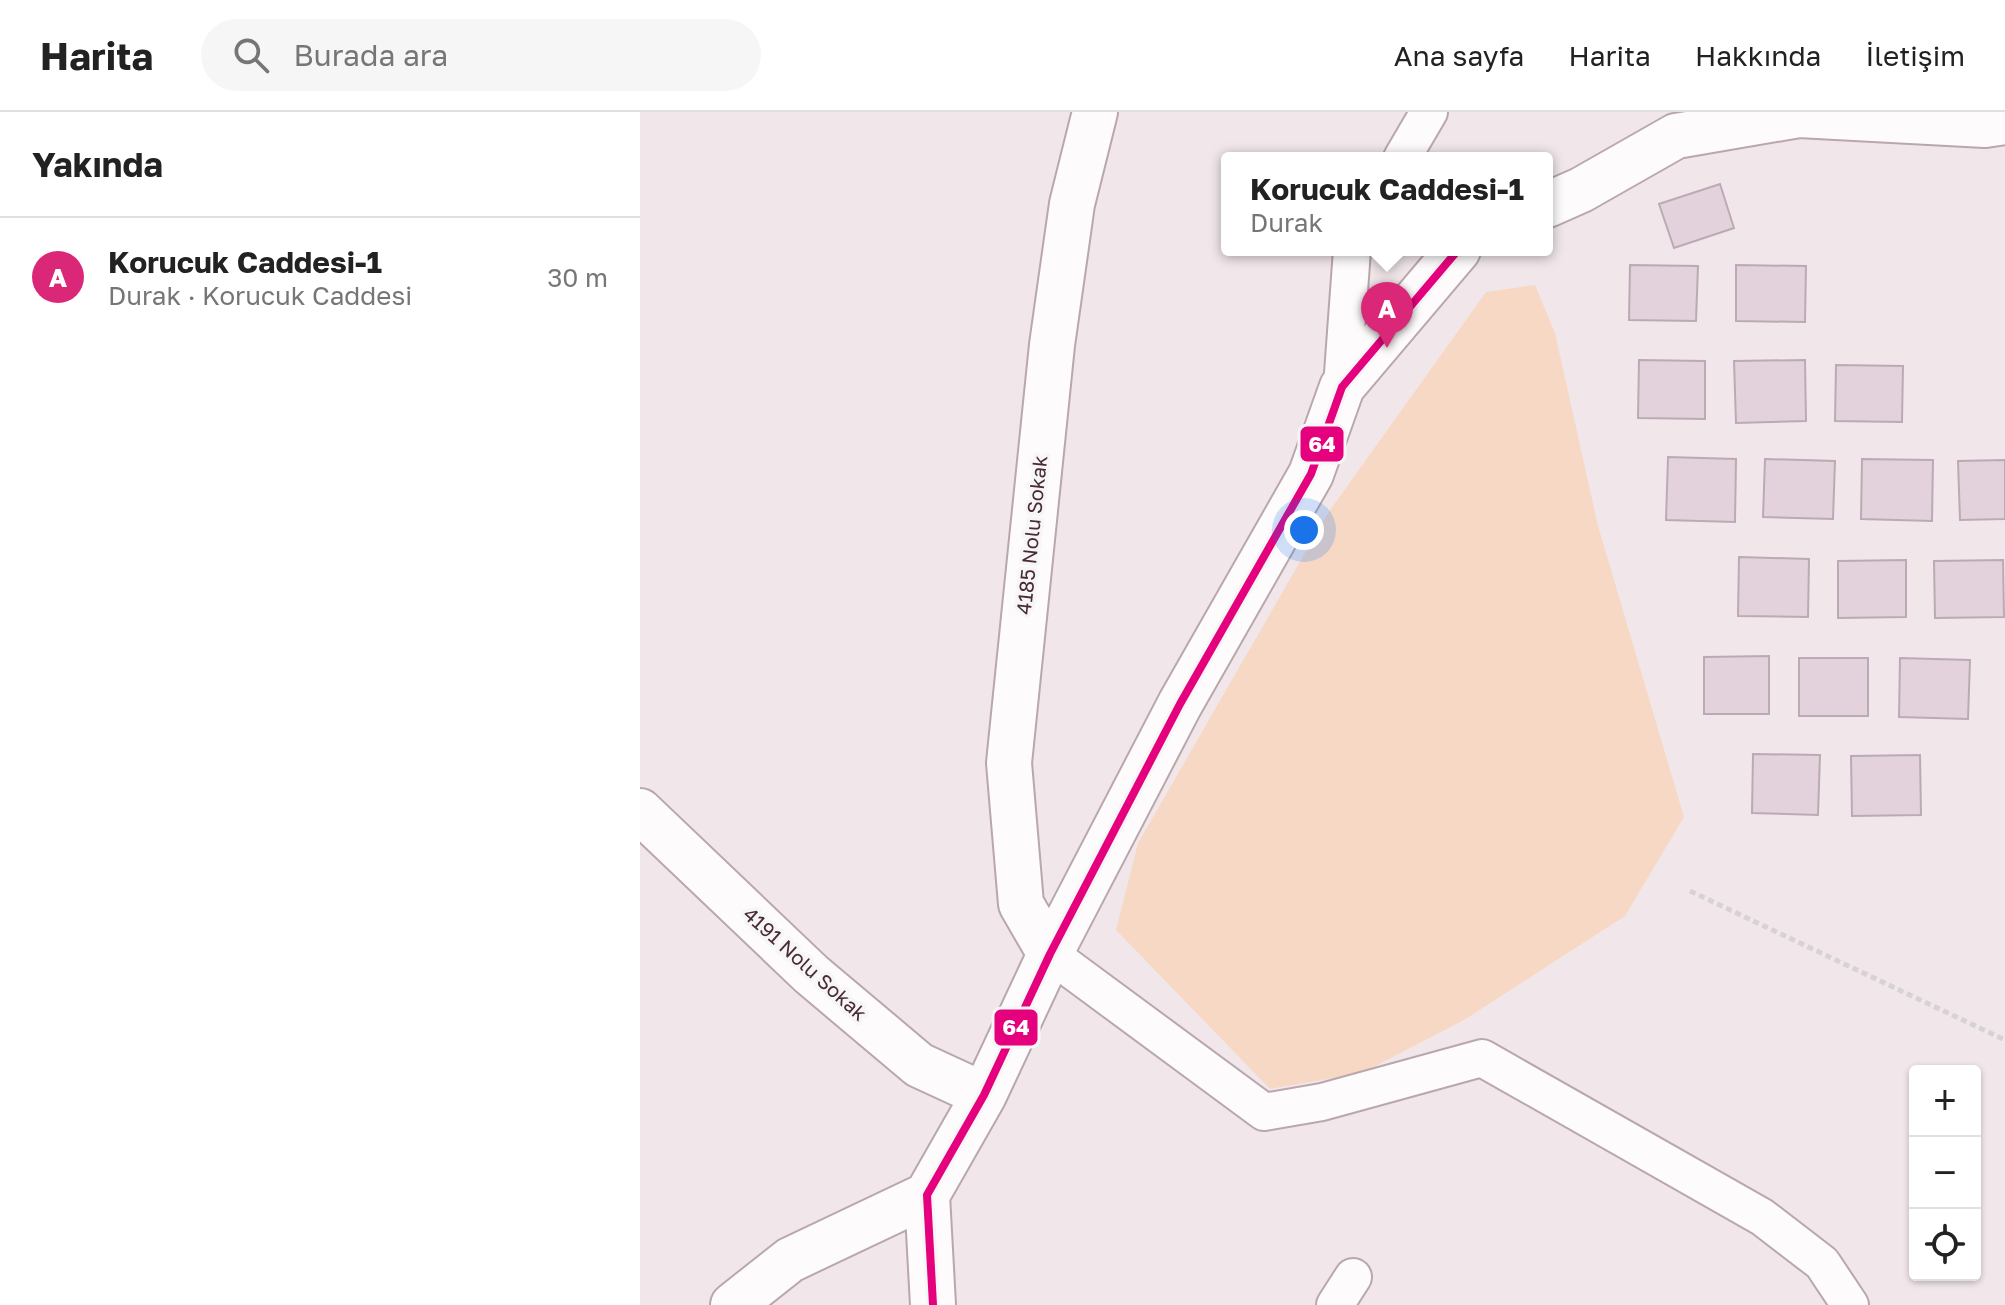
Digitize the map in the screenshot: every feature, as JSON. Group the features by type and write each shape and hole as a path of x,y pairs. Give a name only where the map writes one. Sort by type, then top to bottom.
{"street":[{"name":"4185 Nolu Sokak","path":"1050,954 1021,904 1009,763 1052,345 1072,204 1095,112"},
{"path":"1406,152 1429,112"},
{"path":"1553,202 1581,190 1676,136 1796,113 1985,125 2005,122"},
{"path":"933,1305 927,1195 984,1095 1050,954 1180,704 1311,474 1342,387 1352,256"},
{"path":"1342,387 1453,256"},
{"name":"4191 Nolu Sokak","path":"640,811 811,974 919,1065 984,1095"},
{"path":"1050,954 1264,1112 1322,1102 1482,1058 1762,1217 1822,1263 1850,1305"},
{"path":"733,1305 790,1260 927,1195"}],"path":[{"path":"1690,891 2005,1040"}],"shaded area":[{"path":"1535,285 1555,333 1598,526 1684,817 1625,916 1464,1020 1362,1073 1270,1089 1116,930 1138,843 1328,513 1486,292"}],"building":[{"path":"1720,184 1734,228 1674,248 1659,204"},
{"path":"1630,265 1698,266 1696,321 1629,320"},
{"path":"1736,265 1806,266 1805,322 1736,321"},
{"path":"1639,360 1705,361 1705,419 1638,418"},
{"path":"1805,360 1806,421 1736,423 1734,361"},
{"path":"1836,365 1903,366 1902,422 1835,421"},
{"path":"1668,457 1736,459 1735,522 1666,520"},
{"path":"1765,459 1835,461 1833,519 1763,517"},
{"path":"1862,459 1933,460 1932,521 1861,519"},
{"path":"2005,460 2005,519 1960,520 1958,461"},
{"path":"1739,557 1809,559 1808,617 1738,616"},
{"path":"1906,560 1906,617 1838,618 1838,561"},
{"path":"2003,560 2004,617 1935,618 1934,561"},
{"path":"1769,656 1769,714 1704,714 1704,657"},
{"path":"1799,658 1868,658 1868,716 1799,716"},
{"path":"1900,658 1970,660 1968,719 1899,717"},
{"path":"1753,754 1820,755 1818,815 1752,813"},
{"path":"1920,755 1921,815 1852,816 1851,756"}],"transit line":[{"name":"64","path":"933,1305 927,1195 984,1095 1050,954 1180,704 1311,474 1342,387 1453,256"}],"place":[{"name":"Korucuk Caddesi-1","path":"1387,348"}]}
